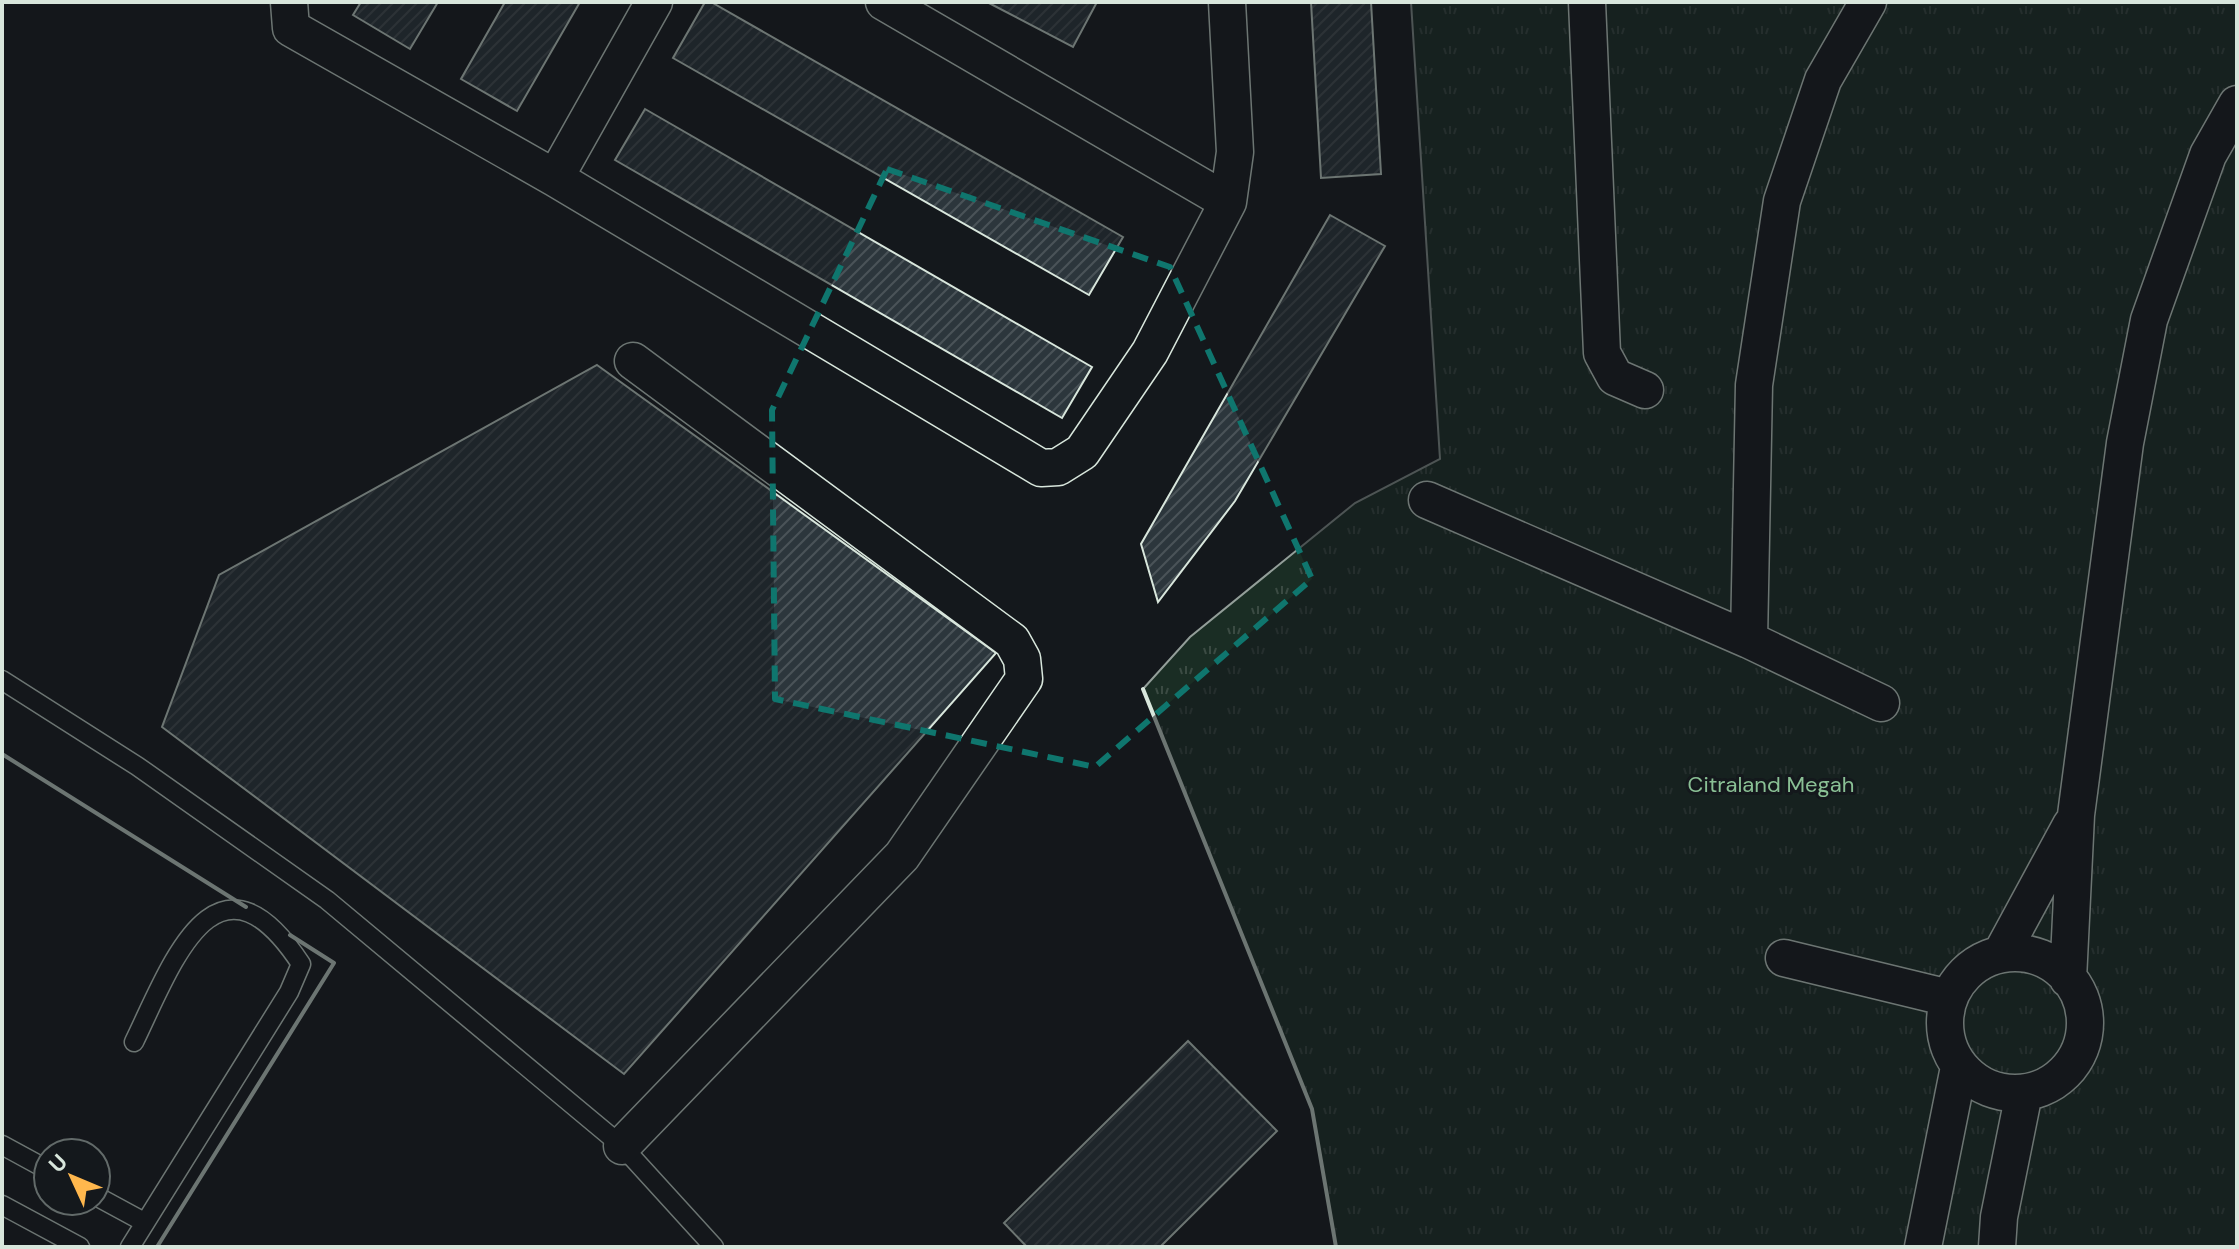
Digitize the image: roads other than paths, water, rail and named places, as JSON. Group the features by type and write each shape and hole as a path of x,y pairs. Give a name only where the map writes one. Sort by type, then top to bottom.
{"street":[{"path":"289,2 291,28 555,178 1041,468 1058,467 1082,452 1150,352 1228,202 1235,152 1227,2"},
{"path":"555,178 654,2"},
{"path":"884,2 1228,202"},
{"path":"1587,2 1602,353 1615,377 1645,390"},
{"path":"1749,640 1754,385 1782,201 1823,80 1868,2"},
{"path":"2068,979 2076,815 2125,443 2149,320 2208,155 2237,104"},
{"path":"622,1146 902,856 1024,679 1022,659 1012,641 633,361"},
{"path":"1427,500 1749,640 1881,703"},
{"path":"2001,954 2076,815"},
{"path":"2023,953 2044,959 2068,979 2084,1007 2085,1029 2080,1050 2067,1071 2047,1085 2024,1093 2000,1092 1978,1083 1959,1067 1947,1046 1944,1022 1949,998 1962,977 1981,962 2001,954 2023,953"},
{"path":"1784,958 1949,998"},
{"path":"1923,1247 1959,1067"},
{"path":"1997,1247 1999,1217 2024,1093"}],"lane":[{"path":"2,680 137,766 327,900 622,1146 714,1247"},
{"path":"130,1247 289,992 301,964 270,925 250,914 227,910 200,921 181,945 134,1042"},
{"path":"2,1145 32,1161"},
{"path":"2,1205 80,1247"},
{"path":"112,1205 144,1222"}],"park label":[{"name":"Citraland Megah","path":"1771,784"}]}
